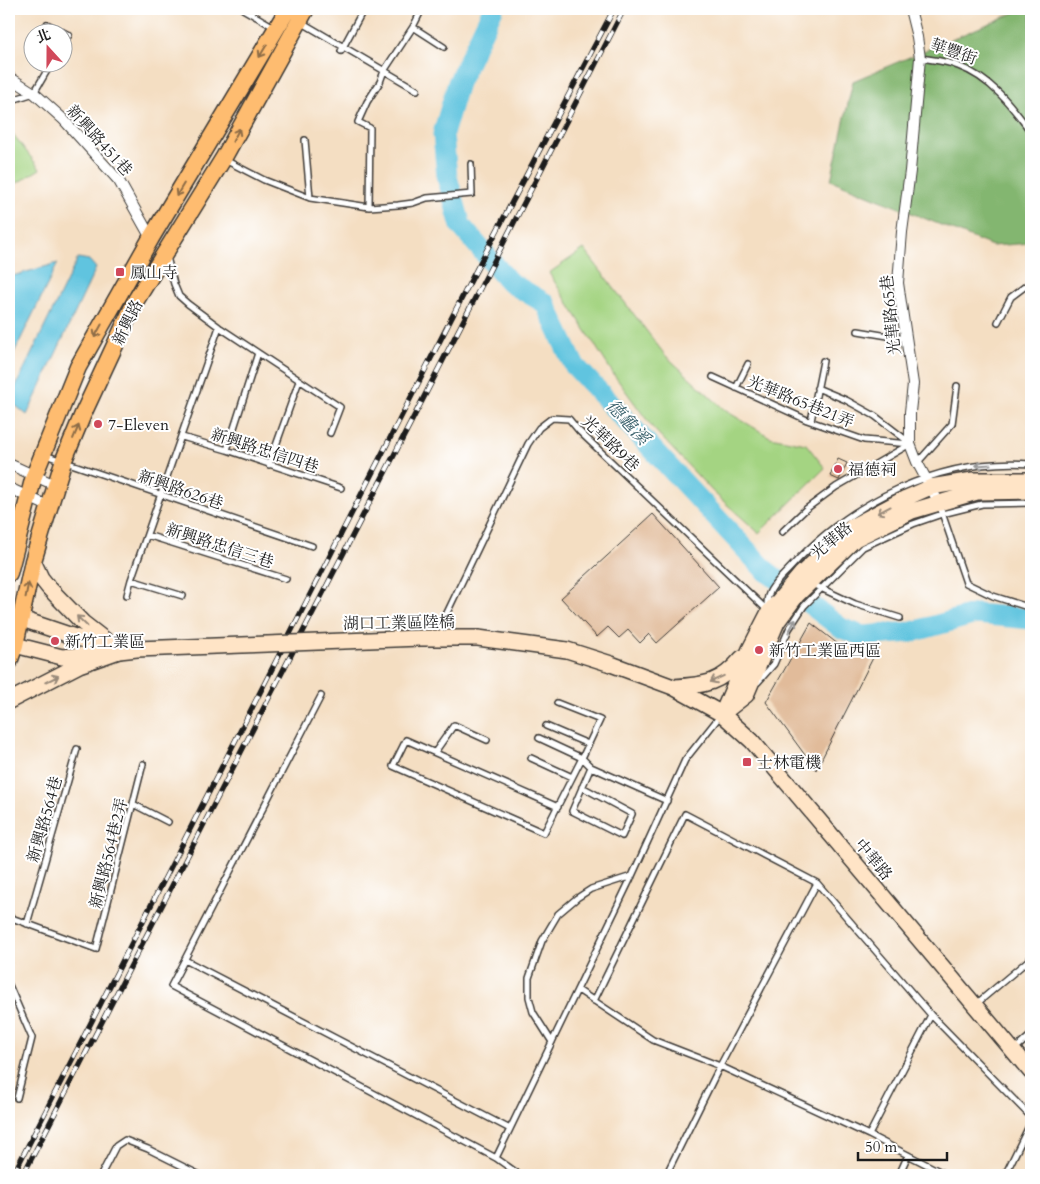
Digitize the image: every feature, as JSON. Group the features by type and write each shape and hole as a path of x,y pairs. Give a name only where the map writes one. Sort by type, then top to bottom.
{"main road":[{"name":"新興路","path":"9,573 34,476 78,367 151,238 276,29 295,13"},
{"name":"新興路","path":"9,662 15,621 63,462 83,414 136,300 223,159 295,13"}],"street":[{"name":"華豐街","path":"910,9 920,58"},
{"name":"光華路65巷","path":"920,58 898,283 913,384 910,412 910,444 941,509"},
{"name":"新興路451巷","path":"9,77 34,93 63,119 119,181 151,238"},
{"path":"9,464 56,486"},
{"name":"光華路","path":"807,582 853,526 906,498 929,482 1031,480"},
{"path":"9,488 50,507"},
{"name":"光華路","path":"722,714 750,648 769,612 807,582 855,539 912,511 941,509 977,492 1031,491"},
{"path":"33,561 40,578 48,588 83,623 119,651"},
{"name":"光華路","path":"722,714 746,695 788,596"},
{"path":"15,621 119,651"},
{"name":"湖口工業區陸橋","path":"119,651 420,638 478,638 567,650 612,664 673,687"},
{"path":"12,642 62,657 119,651"},
{"path":"673,687 698,686 724,676 750,648"},
{"path":"9,700 79,666 119,651"},
{"name":"中華路","path":"673,687 722,714 752,741 1031,1072"}],"lane":[{"path":"242,9 276,29"},
{"path":"369,207 370,128 358,122 384,71 413,27 422,9"},
{"path":"295,13 341,48 417,90"},
{"path":"341,48 361,14"},
{"path":"413,27 444,47"},
{"name":"華豐街","path":"920,58 956,65 974,73 1007,100 1031,132"},
{"path":"9,101 34,93 46,72"},
{"path":"305,140 310,198"},
{"path":"223,159 264,180 310,198 369,207 413,203 427,198 472,194 471,164"},
{"path":"151,238 166,250 174,284 179,296 219,327 340,408 330,433"},
{"path":"998,322 1011,297 1031,282"},
{"path":"127,595 219,327"},
{"path":"858,331 906,339"},
{"path":"227,450 258,353"},
{"path":"810,421 823,361"},
{"path":"736,388 748,364"},
{"name":"光華路65巷21弄","path":"713,377 810,421 864,440 910,444"},
{"path":"269,465 299,381"},
{"path":"917,462 952,424 957,386"},
{"path":"782,532 806,509 836,487 910,444 875,416 817,388"},
{"name":"光華路9巷","path":"445,617 528,444 539,428 552,418 569,419 769,612"},
{"name":"新興路忠信四巷","path":"182,436 341,488"},
{"name":"新興路626巷","path":"43,454 312,546"},
{"name":"光華路","path":"929,482 976,465 1031,464"},
{"name":"光華路","path":"941,509 982,504 1031,503"},
{"path":"941,509 966,583 993,596 1031,608"},
{"name":"新興路忠信三巷","path":"147,535 286,579"},
{"path":"131,580 182,596"},
{"path":"807,582 854,604 900,618"},
{"name":"光華路","path":"788,596 807,582"},
{"path":"321,696 171,986 496,1158 520,1175"},
{"path":"557,703 600,720 558,807 544,833 393,766 406,740 558,807"},
{"path":"496,1158 578,990 685,760 722,714"},
{"path":"435,752 454,725 487,740"},
{"path":"546,726 588,744"},
{"path":"539,738 582,758 591,767 667,801"},
{"name":"新興路564巷","path":"27,924 77,749"},
{"path":"531,758 572,777"},
{"name":"新興路564巷2弄","path":"27,924 96,948 143,764"},
{"path":"582,787 632,814 622,836 572,811 582,787 591,767"},
{"path":"133,804 168,822"},
{"path":"594,1001 685,814 816,883 931,1015 1031,1116"},
{"path":"552,1042 533,1012 529,997 529,978 542,941 558,914 577,898 591,889 632,876"},
{"path":"666,1175 720,1066 816,883"},
{"path":"9,917 27,924"},
{"path":"975,1005 1031,958"},
{"path":"185,960 510,1129"},
{"path":"9,985 32,1038 17,1098"},
{"path":"578,990 654,1040 720,1066 869,1135 946,1175"},
{"path":"869,1135 931,1015"},
{"path":"1013,1051 1031,1036"},
{"path":"1005,1175 1031,1122"},
{"path":"101,1175 116,1146 125,1140 148,1149 200,1175"},
{"path":"899,1175 908,1156"}],"green space":[{"path":"1023,9 1031,9 1031,243 992,246 831,180 853,81"},
{"path":"9,129 40,169 9,188"},
{"path":"584,249 665,355 726,411 770,437 806,444 825,468 759,533 713,492 652,427 614,375 549,273"}],"water":[{"path":"78,258 89,260 96,268 27,415 9,400"},
{"path":"58,263 9,363 9,277"}],"building":[{"name":"福德祠","path":"838,459 847,463 839,480 830,476"},
{"path":"653,514 719,587 657,643 649,634 640,643 628,630 619,638 608,627 597,637 561,598"},
{"path":"811,623 848,652 878,648 816,770 766,702"}],"waterway":[{"name":"德龜溪","path":"493,9 458,83 443,134 447,177 461,226 509,282 545,303 574,365 765,570 841,628 863,636 912,632 976,614 1031,619"}],"railway":[{"path":"13,1175 471,280 614,9"},
{"path":"23,1175 624,9"}],"place":[{"name":"鳳山寺","path":"120,272"},
{"name":"7-Eleven","path":"98,424"},
{"name":"福德祠","path":"838,469"},
{"name":"新竹工業區","path":"55,641"},
{"name":"新竹工業區西區","path":"759,650"},
{"name":"士林電機","path":"747,762"}]}
